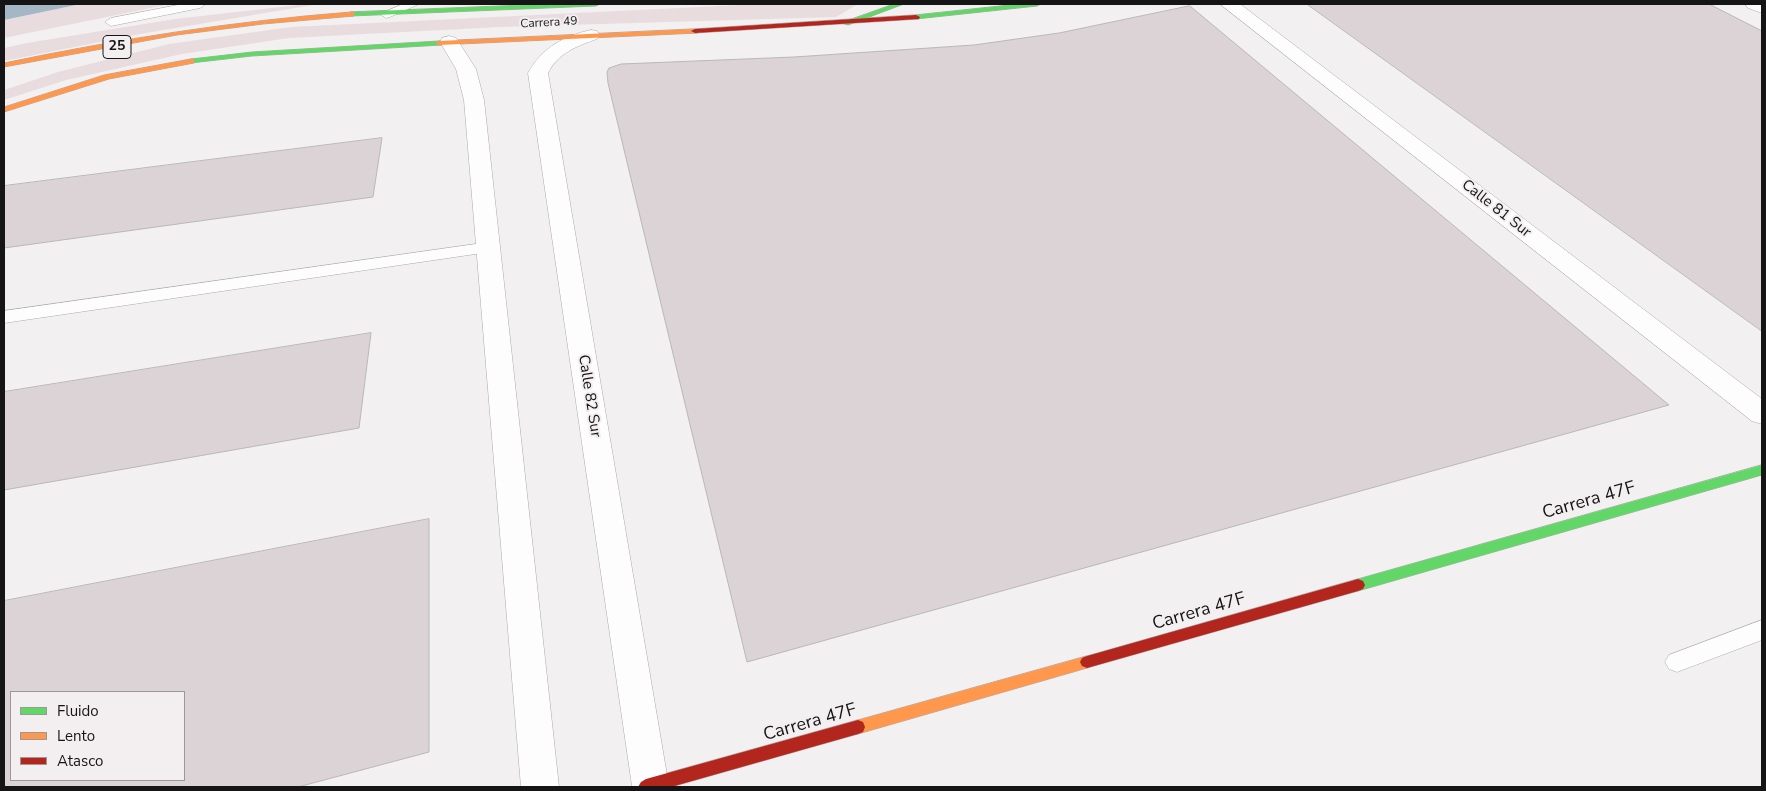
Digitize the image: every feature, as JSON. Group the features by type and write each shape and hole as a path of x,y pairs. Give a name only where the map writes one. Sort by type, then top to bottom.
{"main road":[{"name":"25","path":"18,74 104,50 233,24 386,14 596,4"},
{"path":"846,23 900,4"},
{"name":"Carrera 49","path":"4,110 65,90 169,64 225,57 449,42 846,23 961,14 1037,4"},
{"path":"4,65 127,40 233,24"},
{"name":"Carrera 47F","path":"649,787 1762,470"}],"street":[{"name":"Calle 81 Sur","path":"1230,4 1762,414"},
{"path":"1754,4 1762,8"},
{"name":"Calle 82 Sur","path":"591,35 556,49 544,61 538,73 649,787"},
{"path":"449,42 466,69 474,100 490,247 540,787"}],"lane":[{"path":"111,22 200,4"},
{"path":"386,14 413,4"},
{"path":"4,318 490,247"},
{"path":"1677,662 1762,630"}],"shaded area":[{"path":"81,4 170,4 4,38 4,20"},
{"path":"319,4 140,34 4,61 4,48 27,43 175,19"},
{"path":"761,4 858,4 836,17 500,27 289,38 182,54 66,80 4,100 4,90 58,72 169,44 291,27"}],"water":[{"path":"4,4 81,4 4,20"}],"building":[{"path":"1307,4 1709,4 1762,31 1762,331"},
{"path":"1190,6 1669,405 747,662 608,83 607,72 609,68 621,64 794,57 974,45 1059,33"},
{"path":"382,138 373,197 4,248 4,186"},
{"path":"371,333 359,428 4,490 4,392"},
{"path":"429,519 429,752 298,787 4,787 4,601"}],"traffic: fast":[{"path":"351,14 596,4"},
{"path":"845,23 900,4"},
{"path":"916,17 1037,4"},
{"path":"191,61 252,54 439,43"},
{"path":"1358,585 1762,470"}],"traffic: slow":[{"path":"4,65 177,33 307,17 351,14"},
{"path":"439,43 695,31"},
{"path":"4,110 107,77 191,61"},
{"path":"858,727 1087,662"}],"traffic: jam":[{"path":"695,31 916,17"},
{"path":"1087,662 1358,585"},
{"path":"646,787 858,727"}]}
